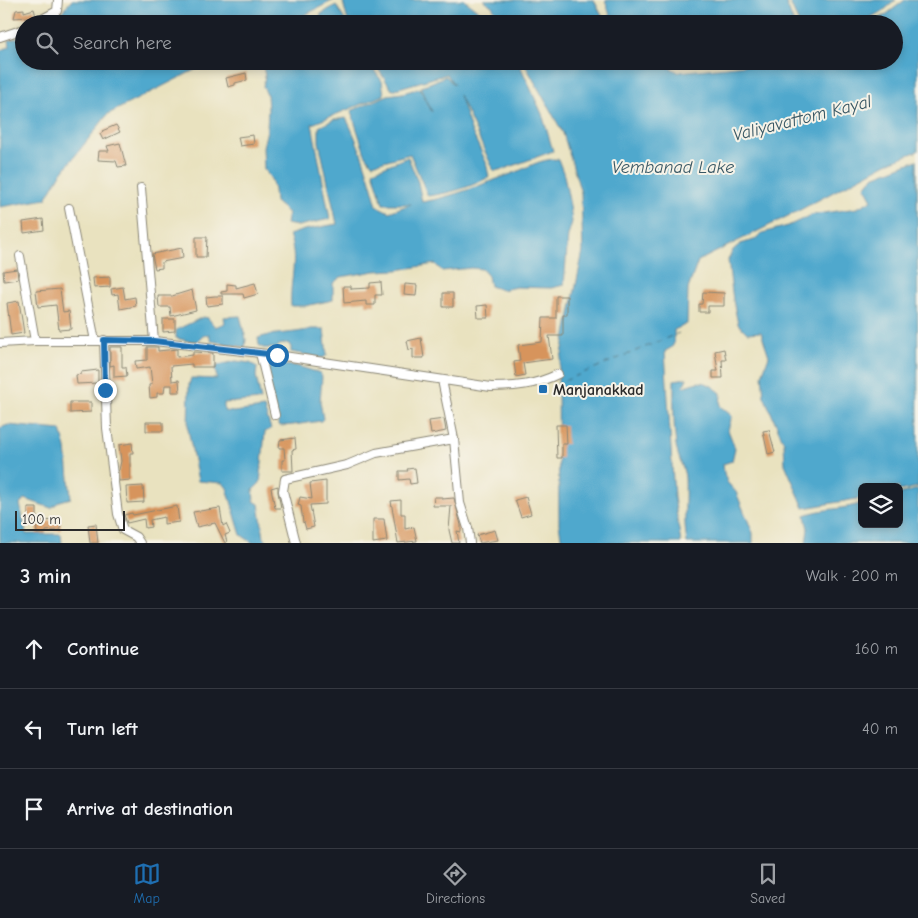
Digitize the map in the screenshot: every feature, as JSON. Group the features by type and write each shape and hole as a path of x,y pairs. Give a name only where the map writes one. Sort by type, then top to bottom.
{"street":[{"path":"48,15 57,10 58,0"},
{"path":"0,37 15,32"},
{"path":"141,188 154,341"},
{"path":"69,208 96,341"},
{"path":"20,256 35,340"},
{"path":"0,343 35,340 154,341 260,353 491,387 533,384 558,374"},
{"path":"104,340 107,428 118,514 123,530 136,537 140,543"},
{"path":"260,353 275,414"},
{"path":"442,380 454,439 459,495 470,543"},
{"path":"296,543 283,491 285,478 346,465 376,453 454,439"}],"water":[{"path":"72,0 334,0 305,15 59,15"},
{"path":"347,0 464,0 484,15 346,15 343,2"},
{"path":"483,0 594,0 602,15 497,15 492,6"},
{"path":"605,0 785,0 791,15 610,15"},
{"path":"789,0 896,0 875,15 795,15"},
{"name":"Vembanad Lake","path":"905,0 918,0 918,151 887,163 800,210 698,261 688,289 687,324 674,330 673,345 665,351 674,497 681,543 562,543 559,524 558,373 583,251 581,193 563,133 528,70 674,70 678,72 697,70 903,70 903,15 885,15"},
{"path":"336,5 342,15 321,15"},
{"path":"15,38 15,70 194,70 108,114 60,175 46,199 0,207 0,50 10,47 9,40"},
{"path":"264,70 374,70 382,81 384,95 312,124 330,219 298,226 286,224 288,213 275,202 271,179 264,169 263,147 267,130 268,109 267,95 263,86"},
{"path":"379,70 522,70 542,114 553,151 494,171 459,95 471,130 486,162 489,177 459,190 428,196 410,154 372,164 365,154 351,111 388,95 420,88 432,112 421,87 446,76 454,85 447,74 392,90"},
{"path":"346,118 360,150 377,206 389,212 411,204 383,204 373,171 408,157 418,182 422,202 467,190 539,162 558,159 564,175 572,222 568,235 564,285 551,288 516,287 502,290 490,286 488,276 482,269 471,268 442,271 435,264 341,277 333,283 333,300 305,306 291,306 294,262 289,235 304,230 337,224 319,142 319,127 333,120"},
{"path":"917,160 918,487 903,490 903,483 858,483 858,499 804,508 785,464 784,443 764,396 762,375 769,356 761,332 747,333 738,324 728,260 733,250 740,244 754,240 762,233 788,226 811,215 857,208 872,200 865,187 873,177"},
{"path":"240,316 246,339 245,347 211,341 209,334 203,336 198,341 176,338 176,330 203,317 208,318 215,327 225,323 224,317"},
{"path":"311,329 324,329 327,355 323,358 291,352 291,347 288,343 279,345 277,348 263,348 259,345 258,338"},
{"path":"236,361 250,363 257,367 256,376 261,400 224,403 224,411 233,412 264,408 271,429 265,432 260,483 253,490 254,501 259,504 264,538 268,543 253,543 241,535 227,488 223,483 198,481 188,429 189,385 191,378 217,379 215,368 219,365"},
{"path":"263,364 297,366 320,373 322,377 320,401 323,419 321,421 279,426"},
{"path":"687,378 683,387 704,382 721,393 720,406 732,416 728,430 735,448 732,461 723,464 724,473 727,482 736,492 753,533 753,543 687,543 685,478 678,454 674,429 674,380"},
{"path":"8,425 61,430 66,448 71,498 60,501 51,508 25,499 20,504 26,534 61,534 62,543 0,543 0,428"},
{"path":"918,489 918,543 806,543 808,529 805,515 858,504 858,528 903,528 903,493"}],"building":[{"path":"24,9 24,12 34,9 36,15 15,15 14,18 16,10"},
{"path":"246,73 247,80 228,87 226,78"},
{"path":"116,125 120,132 103,140 100,134 102,131"},
{"path":"253,135 254,144 240,146 238,137"},
{"path":"120,143 126,166 118,167 116,161 98,160 99,151 109,151 107,146"},
{"path":"43,219 44,230 24,233 23,222"},
{"path":"196,237 207,237 206,257 196,257"},
{"path":"182,248 183,258 162,262 162,268 155,269 152,254"},
{"path":"17,269 18,279 4,281 3,271"},
{"path":"110,277 110,287 94,288 93,278"},
{"path":"381,282 382,295 375,295 375,305 366,305 366,301 344,303 343,286 351,286 351,289 370,288 370,283"},
{"path":"255,283 258,294 244,298 243,294 221,294 221,292 227,291 227,284 236,285 236,288"},
{"path":"405,284 417,285 416,296 404,295"},
{"path":"123,287 125,299 135,297 136,306 120,309 118,294 112,295 111,289"},
{"path":"60,289 63,312 69,311 71,329 59,330 56,305 38,307 36,291"},
{"path":"192,290 196,310 171,316 170,307 159,307 158,296 172,296"},
{"path":"703,292 724,293 724,306 708,306 708,312 699,312 699,304 702,304"},
{"path":"443,293 453,293 453,307 443,307"},
{"path":"223,296 223,304 207,306 206,297"},
{"path":"556,296 567,296 567,315 563,315 563,336 549,336 552,359 523,363 525,375 516,377 514,362 520,361 518,345 542,342 543,318 556,318"},
{"path":"19,301 24,333 11,335 7,303"},
{"path":"487,305 488,318 478,318 477,306"},
{"path":"163,319 175,319 175,331 163,332"},
{"path":"421,338 424,358 413,358 413,349 409,350 407,341"},
{"path":"110,347 122,347 122,367 126,367 127,376 114,377 114,365 110,366"},
{"path":"147,347 158,347 158,351 177,349 177,357 193,355 193,352 213,353 213,367 192,367 192,364 171,366 172,381 179,380 180,392 172,392 172,385 165,385 164,393 157,393 157,397 150,398 149,385 152,384 150,367 136,369 135,361 147,360"},
{"path":"724,349 726,360 722,360 723,378 713,378 713,371 718,371 715,351"},
{"path":"98,370 98,383 77,384 76,375 81,374 81,372"},
{"path":"70,402 91,402 91,412 70,413"},
{"path":"444,419 446,431 431,434 429,421"},
{"path":"146,422 163,422 163,431 146,431"},
{"path":"556,425 566,425 567,444 562,444 562,458 557,458"},
{"path":"769,430 775,452 768,454 763,431"},
{"path":"295,438 296,449 292,450 293,471 282,471 282,460 285,460 284,448 279,448 280,440"},
{"path":"132,443 133,453 130,453 130,480 119,481 118,471 121,461 119,445"},
{"path":"415,468 417,483 410,484 409,479 399,480 399,471 408,471 407,469"},
{"path":"326,481 326,504 310,505 314,527 306,529 303,523 301,506 298,505 300,497 312,499 310,483"},
{"path":"143,486 144,502 127,503 126,487"},
{"path":"278,486 281,508 275,508 271,488"},
{"path":"434,497 442,497 442,499 454,498 461,525 461,532 457,531 459,543 452,543 449,530 451,506 433,506"},
{"path":"526,497 531,514 521,517 515,500"},
{"path":"401,500 401,514 405,514 405,529 414,527 417,541 398,543 391,501"},
{"path":"177,506 179,522 164,524 164,517 150,520 151,527 145,528 144,519 127,523 124,515 132,513 133,515"},
{"path":"28,508 37,508 37,521 60,520 61,530 37,534 36,522 28,522"},
{"path":"220,508 223,526 226,524 230,533 225,535 227,542 225,543 215,523 197,527 193,512"},
{"path":"373,519 384,519 387,541 373,543"},
{"path":"96,524 98,543 90,543 88,525"},
{"path":"495,530 498,540 480,543 477,535"}],"ferry route":[{"path":"564,381 679,333"}],"place":[{"name":"Manjanakkad","path":"543,389"}],"route":[{"path":"105,390 104,340 154,341 277,355"}],"water label":[{"name":"Valiyavattom Kayal","path":"802,118"}]}
